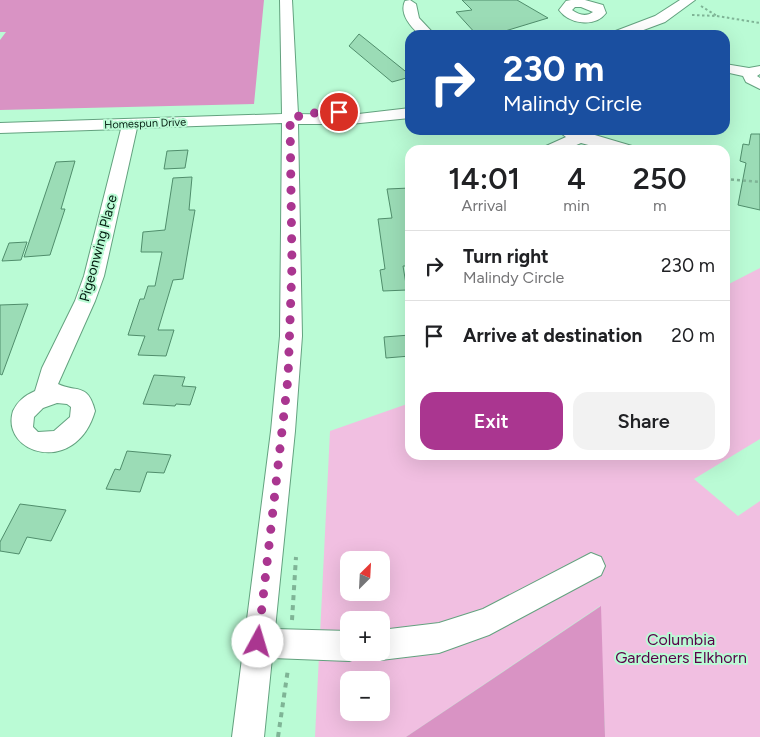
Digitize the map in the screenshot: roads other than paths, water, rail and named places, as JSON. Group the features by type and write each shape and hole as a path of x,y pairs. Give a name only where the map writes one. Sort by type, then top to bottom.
{"street":[{"path":"248,737 289,370 292,265 286,0"},
{"path":"409,3 412,17 424,30"},
{"path":"659,30 688,15 695,3"},
{"path":"634,30 695,3"},
{"path":"595,17 617,30"},
{"path":"730,68 755,71 751,79 760,85"},
{"path":"290,118 320,112 358,111 405,104"},
{"path":"290,118 320,121 359,120 405,113"},
{"name":"Homespun Drive","path":"0,128 290,118"},
{"name":"Pigeonwing Place","path":"46,396 47,384 53,368 82,309 94,276 130,124"},
{"path":"558,145 571,135"},
{"path":"575,135 609,145"},
{"path":"390,644 439,638 489,621 591,566"},
{"path":"258,642 340,646"}],"park label":[{"name":"Columbia Gardeners Elkhorn","path":"681,648"}]}
